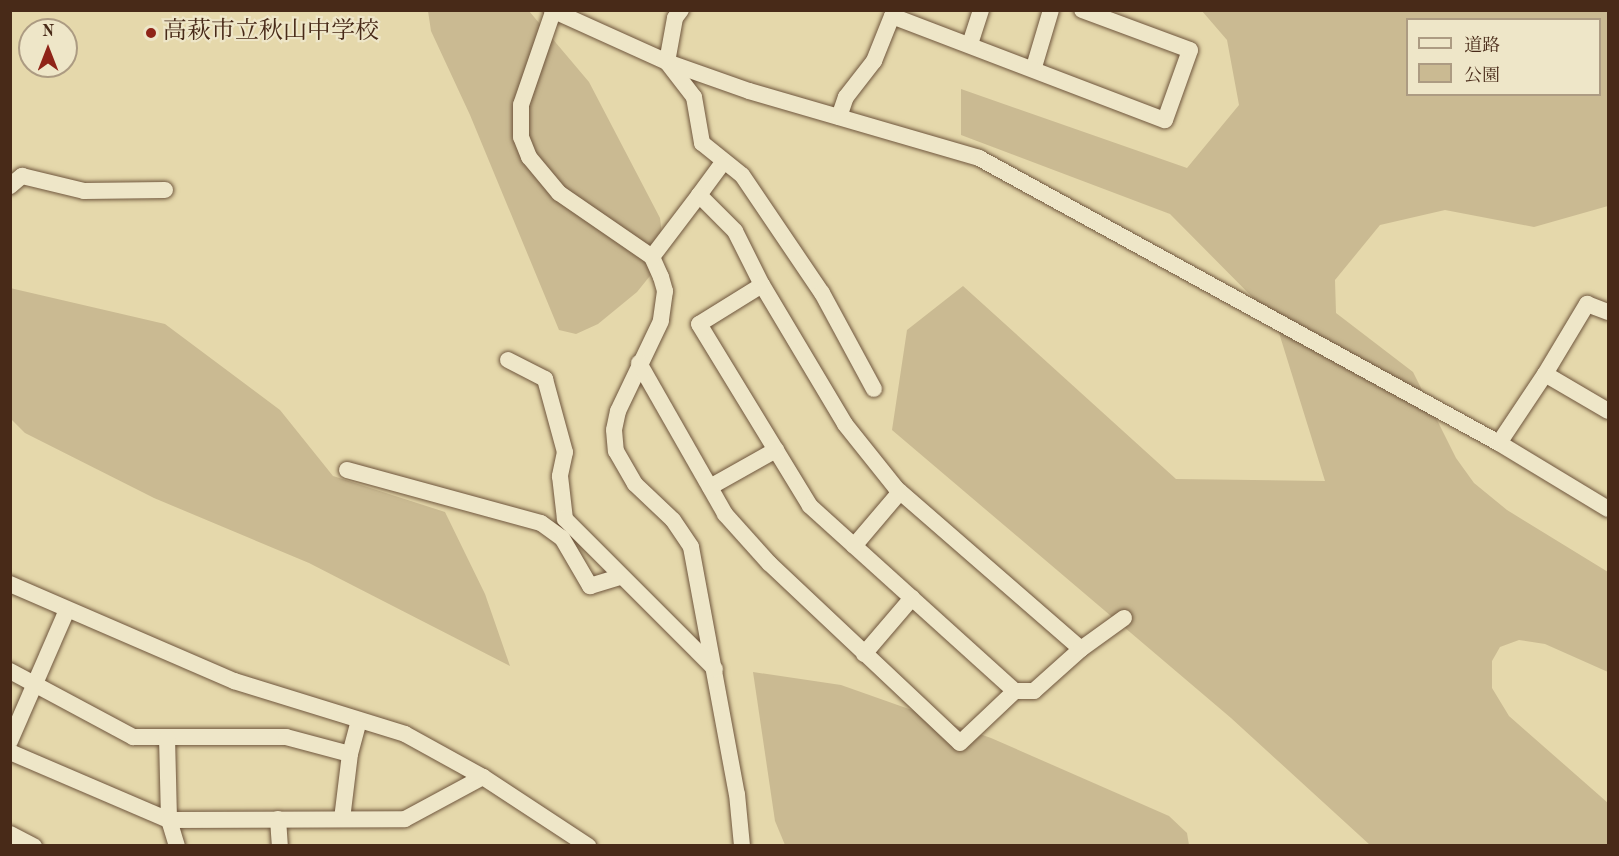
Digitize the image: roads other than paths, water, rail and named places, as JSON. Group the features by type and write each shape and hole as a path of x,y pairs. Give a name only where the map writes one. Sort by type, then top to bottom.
{"street":[{"path":"681,10 675,18 668,62 694,97 702,142 742,175 822,293 874,389"},
{"path":"970,44 981,10"},
{"path":"1034,67 1051,10"},
{"path":"839,117 846,97 874,61 894,13 1165,120 1190,50 1082,10"},
{"path":"742,846 715,669 687,536 635,484 616,451 614,430 618,411 665,304 665,291 652,257 559,192 529,158 521,137 521,105 553,11 668,62 839,117 979,158 1499,443 1608,509"},
{"path":"652,257 724,160"},
{"path":"10,186 22,176 84,190 165,190"},
{"path":"699,195 735,231 762,285 845,424 900,492 1081,650"},
{"path":"762,285 699,324 810,506 1015,691 1034,691 1081,650 1124,618"},
{"path":"1499,443 1545,374 1587,304 1608,312"},
{"path":"508,360 545,379 565,452 560,476 565,519 619,577 715,669"},
{"path":"639,363 725,514 769,563 960,743 1015,691"},
{"path":"1545,374 1608,411"},
{"path":"710,487 776,450"},
{"path":"347,470 541,523 562,538 590,586 619,577"},
{"path":"854,546 900,492"},
{"path":"10,584 234,681 405,734 483,777 588,846"},
{"path":"864,654 912,598"},
{"path":"10,741 67,610"},
{"path":"10,671 133,737 286,737 350,754"},
{"path":"342,819 350,754 359,721"},
{"path":"167,737 169,820 177,846"},
{"path":"10,752 169,820 405,819 483,777"},
{"path":"278,819 280,846"},
{"path":"10,834 34,846"}],"place":[{"name":"高萩市立秋山中学校","path":"151,33"}]}
